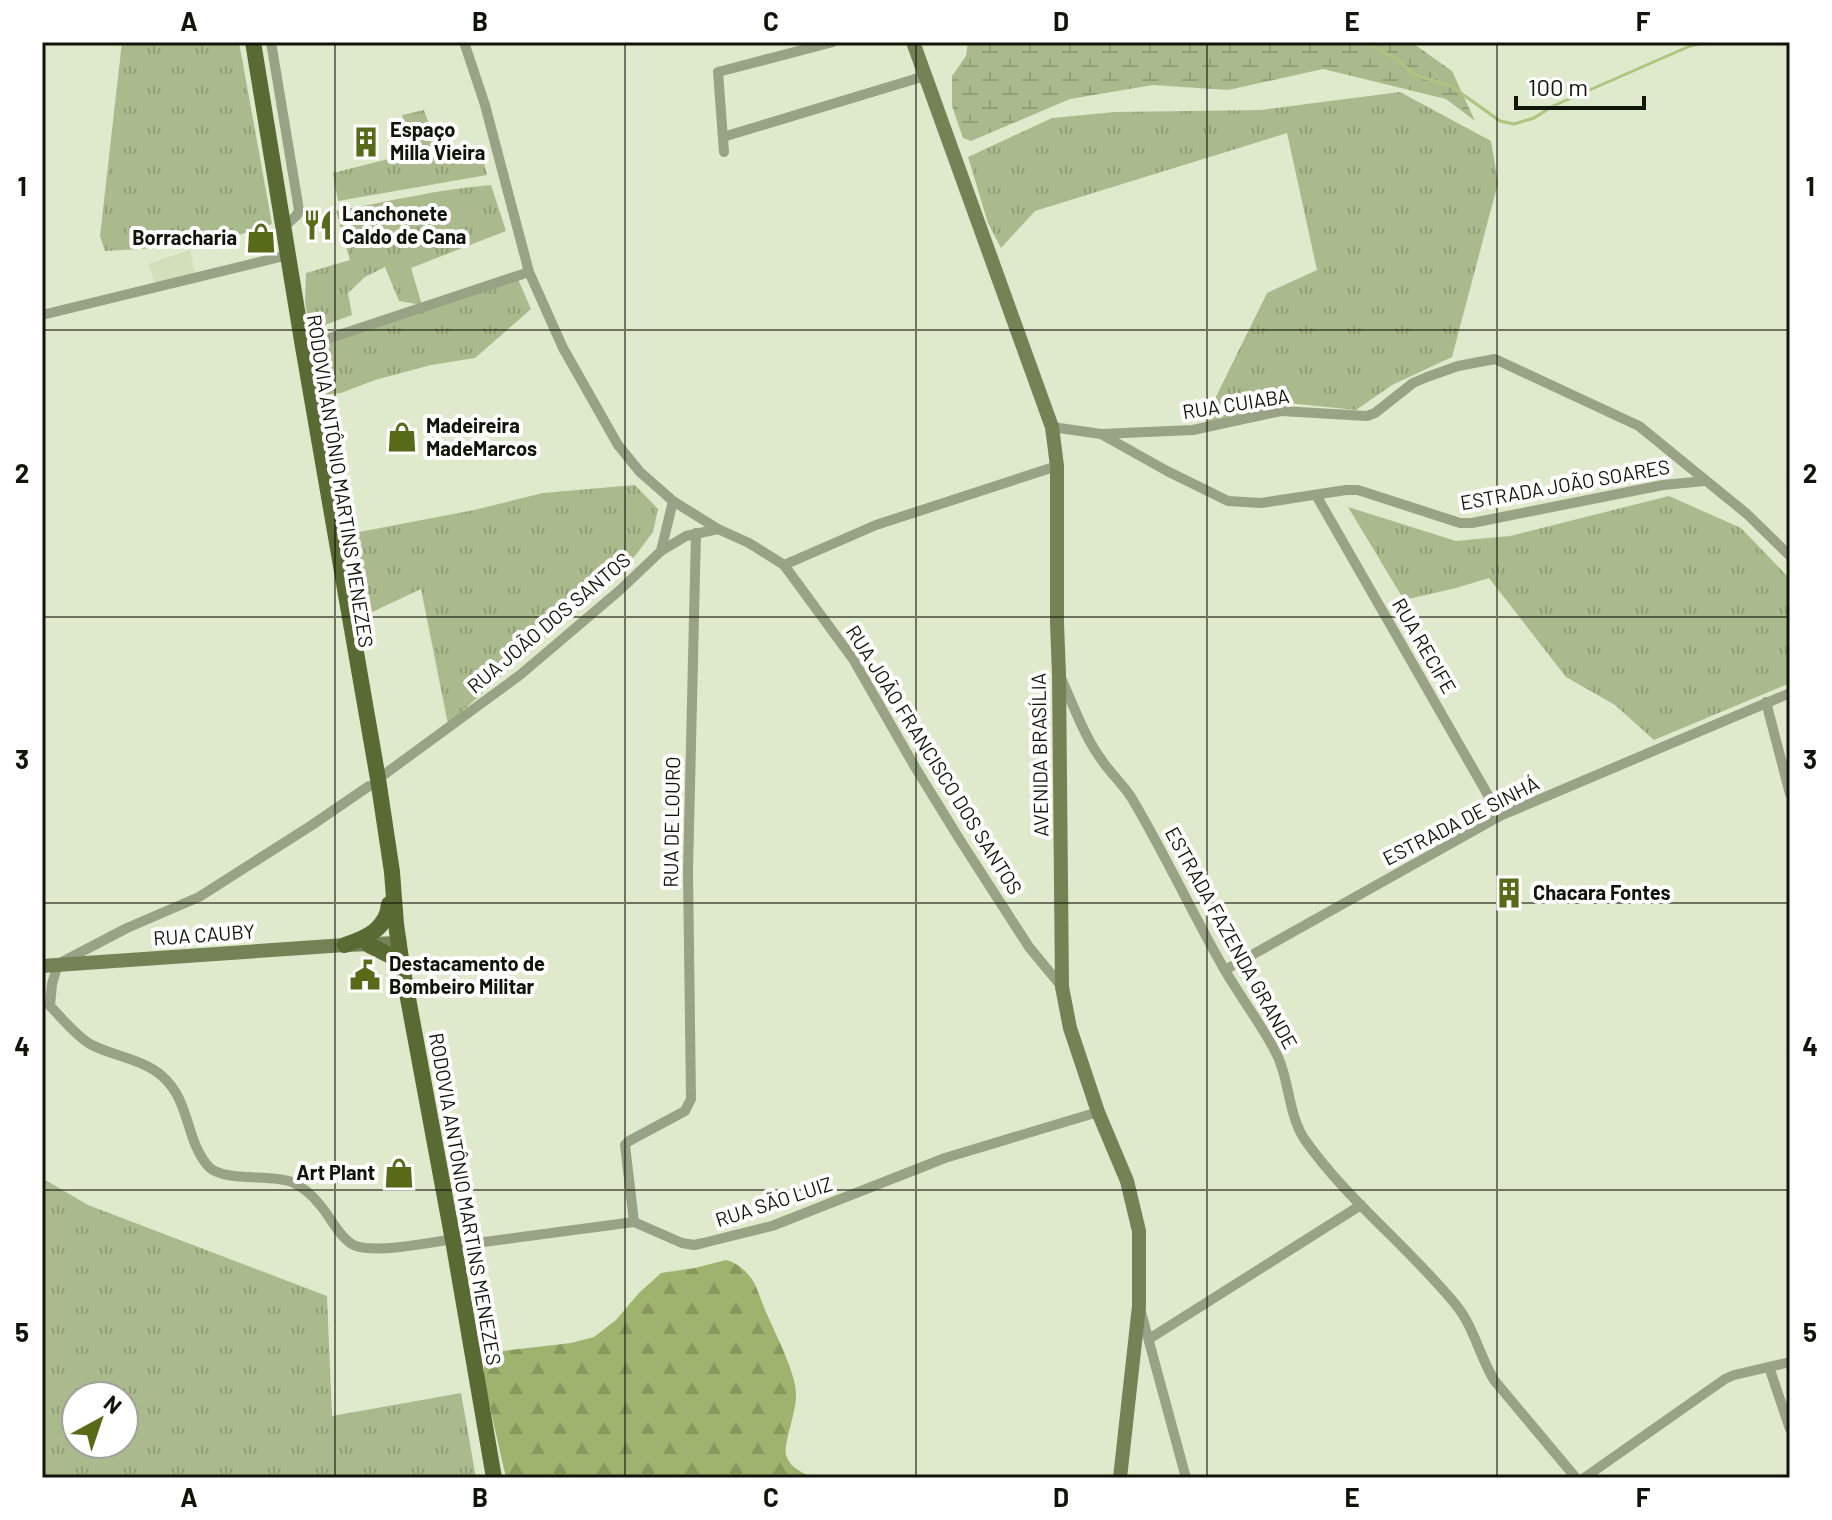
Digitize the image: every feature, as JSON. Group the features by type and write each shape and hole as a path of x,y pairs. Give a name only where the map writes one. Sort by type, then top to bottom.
{"main road":[{"name":"RODOVIA ANTÔNIO MARTINS MENEZES","path":"251,42 285,226 374,782 389,904 398,935"},
{"name":"RODOVIA ANTÔNIO MARTINS MENEZES","path":"251,42 318,481 392,872 402,966 494,1478"},
{"name":"AVENIDA BRASÍLIA","path":"913,42 1052,427 1057,466 1062,987 1070,1028 1098,1112 1127,1181 1139,1231 1139,1306 1120,1478"},
{"path":"345,945 374,932 384,921 389,904"},
{"name":"RUA CAUBY","path":"42,966 369,945 398,935"},
{"path":"369,945 402,966"}],"street":[{"path":"271,42 299,210 285,226"},
{"name":"RUA JOÃO FRANCISCO DOS SANTOS","path":"464,42 485,105 529,272 563,348 618,445 640,472 673,501 784,565 853,659 960,840 1029,947 1062,987"},
{"path":"724,152 718,72 833,42"},
{"path":"723,137 925,76"},
{"path":"42,315 284,256"},
{"path":"303,347 529,272"},
{"name":"RUA CUIABA","path":"1101,434 1193,430 1281,411 1367,416 1413,383 1458,366 1495,359 1639,426 1705,481"},
{"name":"ESTRADA JOÃO SOARES","path":"1052,427 1101,434 1228,501 1261,503 1358,490 1466,524 1663,485 1705,481"},
{"path":"784,565 876,525 1057,466"},
{"path":"1705,481 1747,514 1790,556"},
{"name":"RUA RECIFE","path":"1316,495 1500,816"},
{"name":"RUA JOÃO DOS SANTOS","path":"58,964 127,928 199,897 312,825 520,675 661,551 673,501"},
{"path":"661,551 680,539 718,529"},
{"name":"RUA DE LOURO","path":"634,1222 625,1149 629,1141 685,1111 691,1099 688,871 696,533"},
{"name":"ESTRADA FAZENDA GRANDE","path":"1059,675 1099,757 1132,798 1225,970 1276,1052 1293,1114 1303,1137 1361,1205 1455,1304 1467,1321 1494,1380 1576,1478"},
{"name":"ESTRADA DE SINHÁ","path":"1225,970 1500,816 1790,693"},
{"path":"1766,702 1790,794"},
{"path":"50,1006 58,964"},
{"path":"42,996 92,1045 157,1072 170,1084 186,1112 203,1158 214,1171 294,1183 321,1206 346,1240 356,1246 402,1247 454,1243 634,1222"},
{"name":"RUA SÃO LUIZ","path":"634,1222 682,1243 703,1243 772,1226 945,1158 1098,1112"},
{"path":"1149,1339 1361,1205"},
{"path":"1139,1306 1186,1478"},
{"path":"1584,1478 1716,1384 1734,1375 1790,1362"},
{"path":"1769,1367 1790,1429"}],"shaded area":[{"path":"190,250 195,275 156,285 148,264"}],"green space":[{"path":"122,42 239,42 272,224 209,245 105,251 100,236"},
{"path":"968,42 1411,42 1452,71 1475,121 1446,99 1323,69 1228,90 1153,85 1070,99 971,141 963,138 952,106 952,76 966,56"},
{"path":"1400,92 1491,141 1498,183 1452,357 1392,385 1356,410 1288,403 1209,424 1206,417 1267,293 1317,270 1287,133 1035,211 1001,248 988,223 968,157 1052,118 1115,112 1261,110"},
{"path":"424,110 439,152 480,148 487,175 338,201 333,173 412,153 402,115"},
{"path":"491,185 506,231 411,268 422,305 399,301 385,267 365,277 348,293 352,315 322,326 308,324 306,273 350,260 336,211"},
{"path":"517,277 531,309 475,358 431,365 341,393 322,395 313,349"},
{"path":"635,485 658,509 653,532 635,556 448,724 421,589 368,614 354,533 543,493"},
{"path":"1669,496 1741,528 1790,579 1790,683 1654,740 1615,705 1566,677 1489,578 1404,600 1348,507 1456,541 1510,536"},
{"path":"42,1178 88,1205 327,1296 332,1416 461,1393 476,1478 42,1478"},
{"path":"726,1260 740,1267 753,1282 793,1375 796,1394 786,1455 794,1467 814,1478 506,1478 484,1381 487,1357 502,1351 571,1343 594,1337 616,1320 661,1273"}],"waterway":[{"path":"1365,42 1395,58 1415,75 1451,86 1500,121 1514,124 1534,118 1553,106 1690,46 1708,42"}],"place":[{"name":"Espaço Milla Vieira","path":"366,142"},
{"name":"Lanchonete Caldo de Cana","path":"318,225"},
{"name":"Borracharia","path":"261,238"},
{"name":"Madeireira MadeMarcos","path":"402,437"},
{"name":"Chacara Fontes","path":"1509,893"},
{"name":"Destacamento de Bombeiro Militar","path":"365,975"},
{"name":"Art Plant","path":"399,1173"}]}
